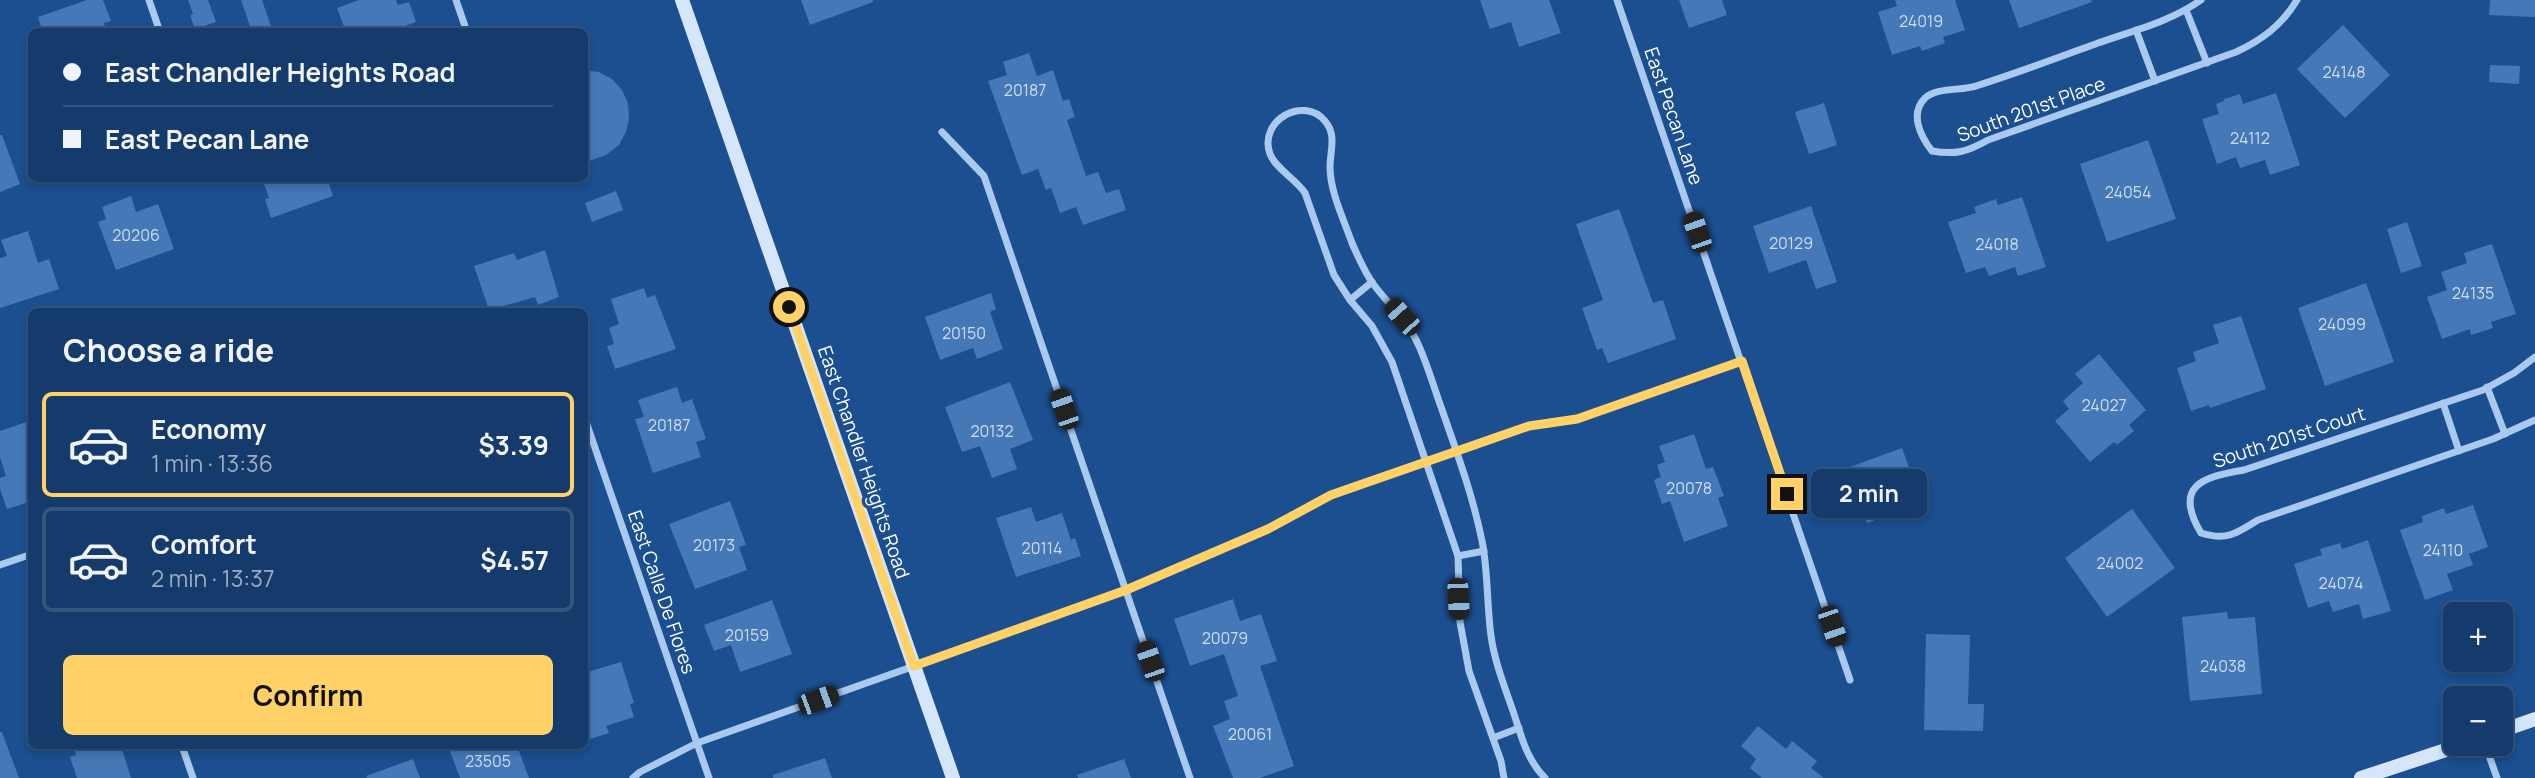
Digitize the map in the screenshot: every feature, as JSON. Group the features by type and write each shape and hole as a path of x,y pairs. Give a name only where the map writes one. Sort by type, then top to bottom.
{"main road":[{"name":"East Chandler Heights Road","path":"682,0 953,778"},
{"path":"2513,727 2535,719"},
{"path":"2361,778 2443,751"}],"street":[{"path":"149,0 159,28"},
{"path":"456,0 466,28"},
{"name":"East Pecan Lane","path":"1617,0 1850,680"},
{"name":"South 201st Place","path":"2201,0 2186,10 2136,30 1973,87 1926,97 1919,107 1918,126 1922,139 1932,151 1952,155 2207,63 2259,41 2275,29 2297,0"},
{"path":"2186,10 2207,63"},
{"path":"2136,30 2155,81"},
{"path":"1504,778 1469,671 1462,639 1458,556 1387,350 1334,275 1305,193 1275,162 1270,153 1270,130 1285,114 1304,110 1317,113 1331,131 1332,184 1353,245 1372,282 1402,317 1419,344 1456,452 1484,551 1491,639 1531,761 1545,778"},
{"path":"942,132 984,176 1190,778"},
{"path":"1350,300 1372,282"},
{"name":"South 201st Court","path":"2535,357 2514,373 2487,387 2199,483 2189,499 2190,515 2201,533 2217,538 2238,533 2258,520 2459,451 2535,420"},
{"path":"633,778 697,743 1126,590 1268,529 1331,495 1529,426 1577,419 1742,361"},
{"path":"2487,387 2505,434"},
{"path":"2443,403 2459,451"},
{"name":"East Calle De Flores","path":"588,428 709,778"},
{"path":"1458,556 1484,551"},
{"path":"0,565 28,555"},
{"path":"1493,738 1519,728"},
{"path":"182,749 193,778"},
{"path":"2489,756 2497,778"}],"building":[{"path":"87,0 103,0 111,21 104,23 105,28 42,28 38,17"},
{"path":"188,0 208,0 216,22 195,28 190,15 193,14"},
{"path":"241,0 262,0 272,28 251,28"},
{"path":"359,0 396,0 398,5 409,2 416,22 402,28 344,28 337,8"},
{"path":"801,0 873,0 873,2 810,25"},
{"path":"1480,0 1549,0 1561,33 1519,47 1511,22 1490,29"},
{"path":"1679,0 1722,0 1727,15 1689,28"},
{"path":"1895,0 1955,0 1965,30 1943,37 1945,43 1922,51 1920,46 1892,55 1878,12 1897,6"},
{"path":"2009,0 2091,0 2092,2 2019,28"},
{"path":"2490,0 2535,0 2535,17 2489,15"},
{"path":"2343,25 2390,75 2345,118 2297,69"},
{"path":"1029,53 1037,76 1053,70 1063,101 1069,99 1075,117 1067,120 1086,176 1098,172 1106,193 1119,189 1126,210 1083,225 1076,207 1060,213 1051,188 1046,190 1038,169 1022,175 988,81 1007,75 1003,62"},
{"path":"2490,65 2520,66 2519,84 2489,82"},
{"path":"588,71 599,72 612,79 622,90 628,103 626,132 619,145 606,155 588,162"},
{"path":"2276,93 2300,165 2270,175 2265,160 2240,168 2236,157 2217,164 2202,119 2219,114 2216,104 2224,99 2240,94 2243,104"},
{"path":"1824,103 1837,145 1809,154 1795,112"},
{"path":"0,135 20,184 0,192"},
{"path":"2148,140 2176,219 2107,242 2080,164"},
{"path":"263,182 328,182 333,196 271,218 265,199 269,198"},
{"path":"616,191 623,210 592,222 585,203"},
{"path":"131,196 136,212 158,204 174,249 116,270 98,222 106,219 102,207"},
{"path":"2022,197 2046,267 2018,276 2015,267 1989,276 1985,267 1966,273 1948,222 1976,213 1974,207 1996,199 1998,205"},
{"path":"1811,206 1837,282 1816,289 1806,260 1769,273 1753,226"},
{"path":"1619,209 1653,303 1663,300 1676,339 1608,363 1602,348 1597,350 1582,308 1603,300 1576,224"},
{"path":"2407,222 2422,266 2401,273 2387,229"},
{"path":"28,231 38,263 49,259 59,289 0,308 0,258 7,256 1,240"},
{"path":"2492,244 2516,314 2491,322 2493,328 2471,335 2470,329 2442,339 2427,297 2447,290 2441,272 2467,263 2464,253"},
{"path":"545,250 559,297 538,305 535,297 488,308 474,266 514,253 517,260"},
{"path":"2366,283 2394,362 2325,386 2298,308"},
{"path":"644,288 647,298 655,295 676,349 615,369 607,346 614,344 609,328 619,324 611,299"},
{"path":"991,293 996,309 990,312 1003,349 977,359 973,348 940,360 925,317"},
{"path":"2241,316 2266,389 2210,408 2209,405 2191,411 2177,368 2196,361 2193,352 2219,343 2213,325"},
{"path":"2099,354 2146,410 2129,425 2134,431 2117,445 2114,442 2090,462 2055,421 2069,409 2063,401 2083,383 2075,374"},
{"path":"1010,382 1033,440 1010,449 1017,469 992,478 980,446 962,452 945,407"},
{"path":"677,387 682,403 692,399 706,439 696,442 701,457 653,473 635,419 644,417 638,400"},
{"path":"28,421 28,502 7,509 0,489 0,478 6,476 0,457 0,431"},
{"path":"1694,434 1706,469 1713,467 1724,496 1718,498 1728,526 1684,542 1670,501 1662,504 1654,480 1661,477 1657,465 1665,462 1659,446"},
{"path":"1902,448 1922,503 1867,523 1861,507 1853,510 1839,471"},
{"path":"730,501 746,545 739,547 747,570 695,589 669,524"},
{"path":"2473,505 2488,547 2469,554 2473,565 2447,574 2453,590 2425,600 2400,530 2423,522 2422,516 2444,508 2446,514"},
{"path":"1031,507 1036,522 1062,513 1071,540 1075,538 1081,556 1016,577 996,518"},
{"path":"2132,509 2175,568 2107,617 2065,558"},
{"path":"2368,540 2391,611 2363,619 2359,604 2333,612 2329,601 2308,608 2294,564 2322,555 2320,549 2340,543 2342,549"},
{"path":"1233,599 1240,621 1261,614 1277,661 1260,666 1294,766 1260,778 1233,778 1213,726 1230,719 1224,701 1238,696 1224,654 1190,666 1174,619"},
{"path":"772,600 792,654 740,672 731,645 714,651 704,625"},
{"path":"2227,612 2228,619 2255,617 2262,694 2190,701 2182,617"},
{"path":"1926,634 1970,635 1968,704 1984,704 1983,731 1924,730"},
{"path":"621,662 634,703 630,704 634,717 606,726 609,733 588,740 588,672"},
{"path":"1758,726 1786,749 1792,741 1817,761 1811,768 1824,778 1762,778 1750,768 1756,759 1741,746"},
{"path":"2,732 19,778 0,778"},
{"path":"74,749 122,749 131,778 77,778 70,757 76,755"},
{"path":"449,749 518,749 529,778 460,778"},
{"path":"825,758 832,778 773,778 773,775"},
{"path":"413,759 420,778 366,776"},
{"path":"1124,759 1131,778 1078,778 1077,775"}],"route":[{"path":"789,307 914,666 1126,590 1268,529 1331,495 1529,426 1577,419 1742,361 1787,494"}]}
